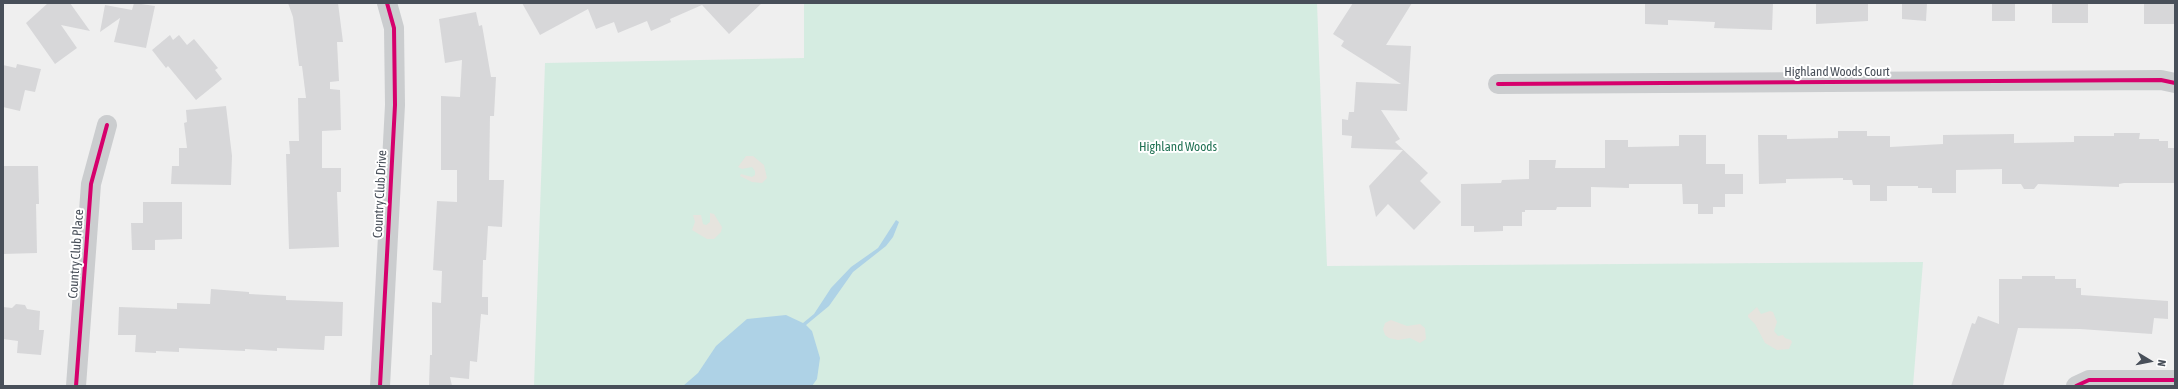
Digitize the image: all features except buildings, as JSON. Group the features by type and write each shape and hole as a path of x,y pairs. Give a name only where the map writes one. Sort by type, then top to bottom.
{"street":[{"name":"Country Club Drive","path":"380,386 395,105 394,28 387,3"},
{"name":"Highland Woods Court","path":"1498,84 2145,80 2175,83"},
{"name":"Country Club Place","path":"76,386 92,184 107,125"},
{"path":"2076,386 2090,380 2175,380"}],"green space":[{"name":"Highland Woods","path":"804,3 1317,3 1327,266 1923,262 1913,386 534,386 545,63 804,58"}],"sand":[{"path":"746,156 753,156 764,165 767,178 762,183 752,182 740,176 741,174 752,177 755,175 755,171 752,167 742,169 738,167"},
{"path":"710,213 714,214 722,227 721,232 714,239 707,239 692,230 695,222 693,215 701,215 703,224 706,225 710,222"},
{"path":"1757,307 1761,314 1770,311 1773,312 1777,322 1774,331 1778,336 1783,335 1785,338 1791,340 1792,342 1789,349 1777,350 1765,343 1755,324 1748,317 1748,315"},
{"path":"1391,320 1407,326 1420,324 1425,328 1426,339 1420,343 1410,338 1398,340 1389,338 1385,335 1383,329 1385,323"}],"water":[{"path":"896,220 899,222 893,237 886,246 853,272 829,306 806,325 812,331 820,358 817,379 812,386 683,386 698,373 716,346 747,319 786,315 803,323 814,314 831,288 851,267 878,248"}],"cycle path":[{"path":"380,386 395,105 394,28 387,3"},
{"path":"1498,84 2161,80 2175,83"},
{"path":"76,386 91,184 107,125"},
{"path":"2076,386 2089,380 2175,380"}]}
